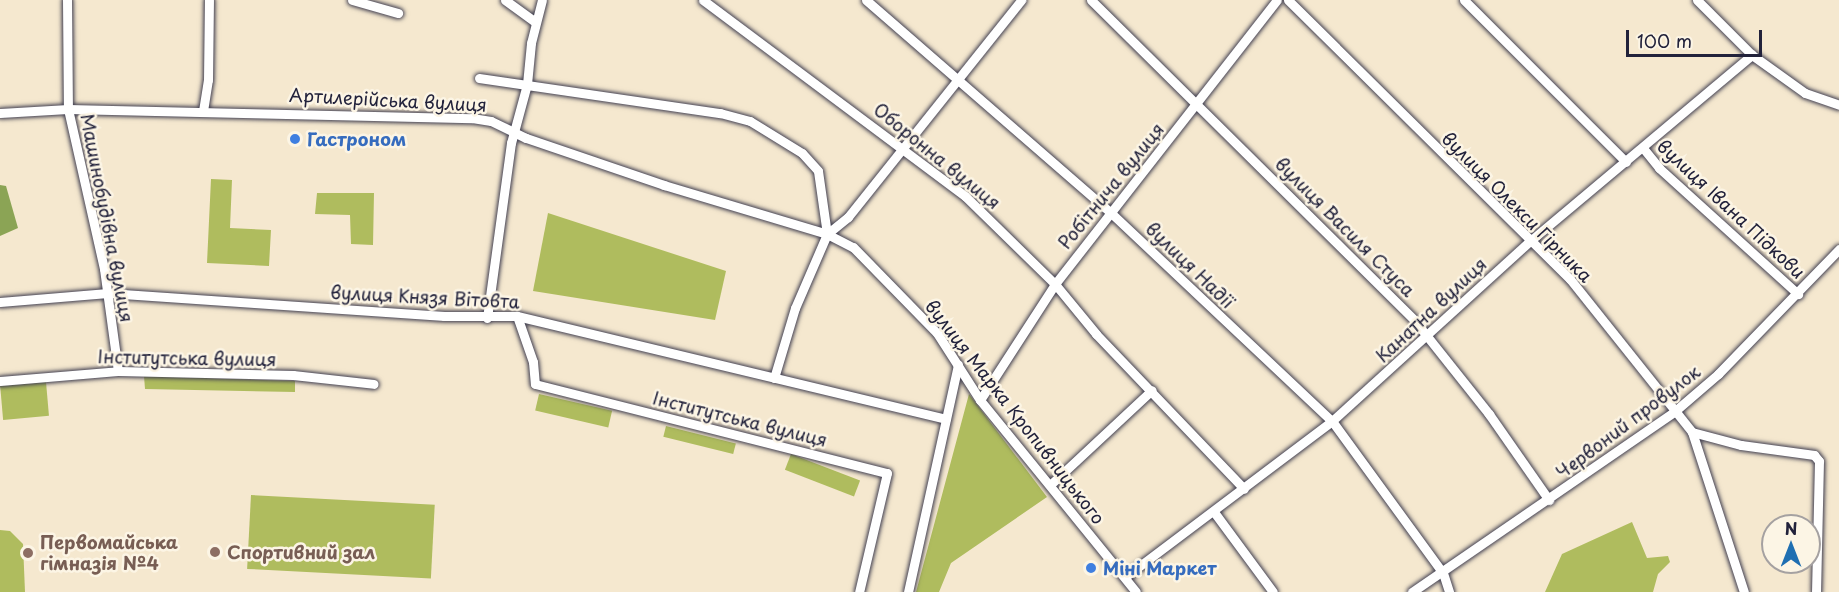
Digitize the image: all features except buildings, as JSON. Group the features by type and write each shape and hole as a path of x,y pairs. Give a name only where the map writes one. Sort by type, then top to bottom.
{"street":[{"name":"Машинобудівна вулиця","path":"67,0 68,109 108,293 118,371"},
{"path":"203,111 208,80 209,0"},
{"path":"352,0 398,13"},
{"path":"506,0 535,22"},
{"path":"487,318 513,132 527,84 535,22 542,0"},
{"name":"Оборонна вулиця","path":"703,0 904,148 965,196 1054,284 1096,334 1152,390 1244,489"},
{"name":"вулиця Надії","path":"866,0 1110,212 1332,421 1443,573 1449,592"},
{"path":"774,378 795,308 827,234 848,218 904,148 956,77 1021,0"},
{"name":"вулиця Василя Стуса","path":"1091,0 1199,104 1428,337 1489,414 1549,500"},
{"name":"Робітнича вулиця","path":"980,400 1054,284 1199,104 1277,0"},
{"name":"вулиця Олекси Гірника","path":"1288,0 1570,279 1692,432 1744,592"},
{"path":"1464,0 1626,162"},
{"path":"1697,0 1752,55 1805,93 1839,105"},
{"name":"Канатна вулиця","path":"1125,577 1332,421 1428,337 1530,241 1752,55"},
{"path":"479,78 670,104 750,121 787,142 818,171 827,234"},
{"name":"Артилерійська вулиця","path":"0,113 68,109 472,117 491,121 513,132 675,188 827,234"},
{"name":"вулиця Івана Підкови","path":"1643,148 1659,168 1798,294"},
{"name":"вулиця Марка Кропивницького","path":"827,234 853,247 937,333 980,400 1136,592"},
{"name":"Червоний провулок","path":"1412,592 1443,573 1675,411 1718,374 1798,294 1839,249"},
{"name":"вулиця Князя Вітовта","path":"0,302 108,293 487,318 517,316 946,419"},
{"name":"Інститутська вулиця","path":"517,316 533,362 535,384 887,473 859,592"},
{"path":"908,592 958,364"},
{"name":"Інститутська вулиця","path":"0,381 118,371 293,375 374,384"},
{"path":"1050,485 1152,390"},
{"path":"1692,432 1741,445 1814,455 1820,461 1816,592"},
{"path":"1214,512 1273,592"}],"green space":[{"path":"211,179 232,180 230,228 271,230 269,266 207,263"},
{"path":"0,185 6,186 18,228 0,236"},
{"path":"317,193 374,193 373,245 351,244 350,215 315,214"},
{"path":"548,213 726,271 715,320 533,291"},
{"path":"144,376 295,381 295,392 145,389"},
{"path":"46,382 49,416 3,420 0,386"},
{"path":"539,394 612,411 608,427 535,411"},
{"path":"969,394 1047,497 951,563 939,592 916,592"},
{"path":"666,426 736,443 733,454 663,437"},
{"path":"791,454 860,481 854,496 785,470"},
{"path":"251,495 435,505 431,579 247,569"},
{"path":"1632,522 1647,558 1668,556 1670,562 1658,574 1653,592 1545,592 1562,554"},
{"path":"0,530 10,531 23,544 25,592 0,592"}],"place":[{"name":"Гастроном","path":"295,139"},
{"name":"Спортивний зал","path":"215,552"},
{"name":"Первомайська гімназія №4","path":"28,553"},
{"name":"Міні Маркет","path":"1091,568"}]}
